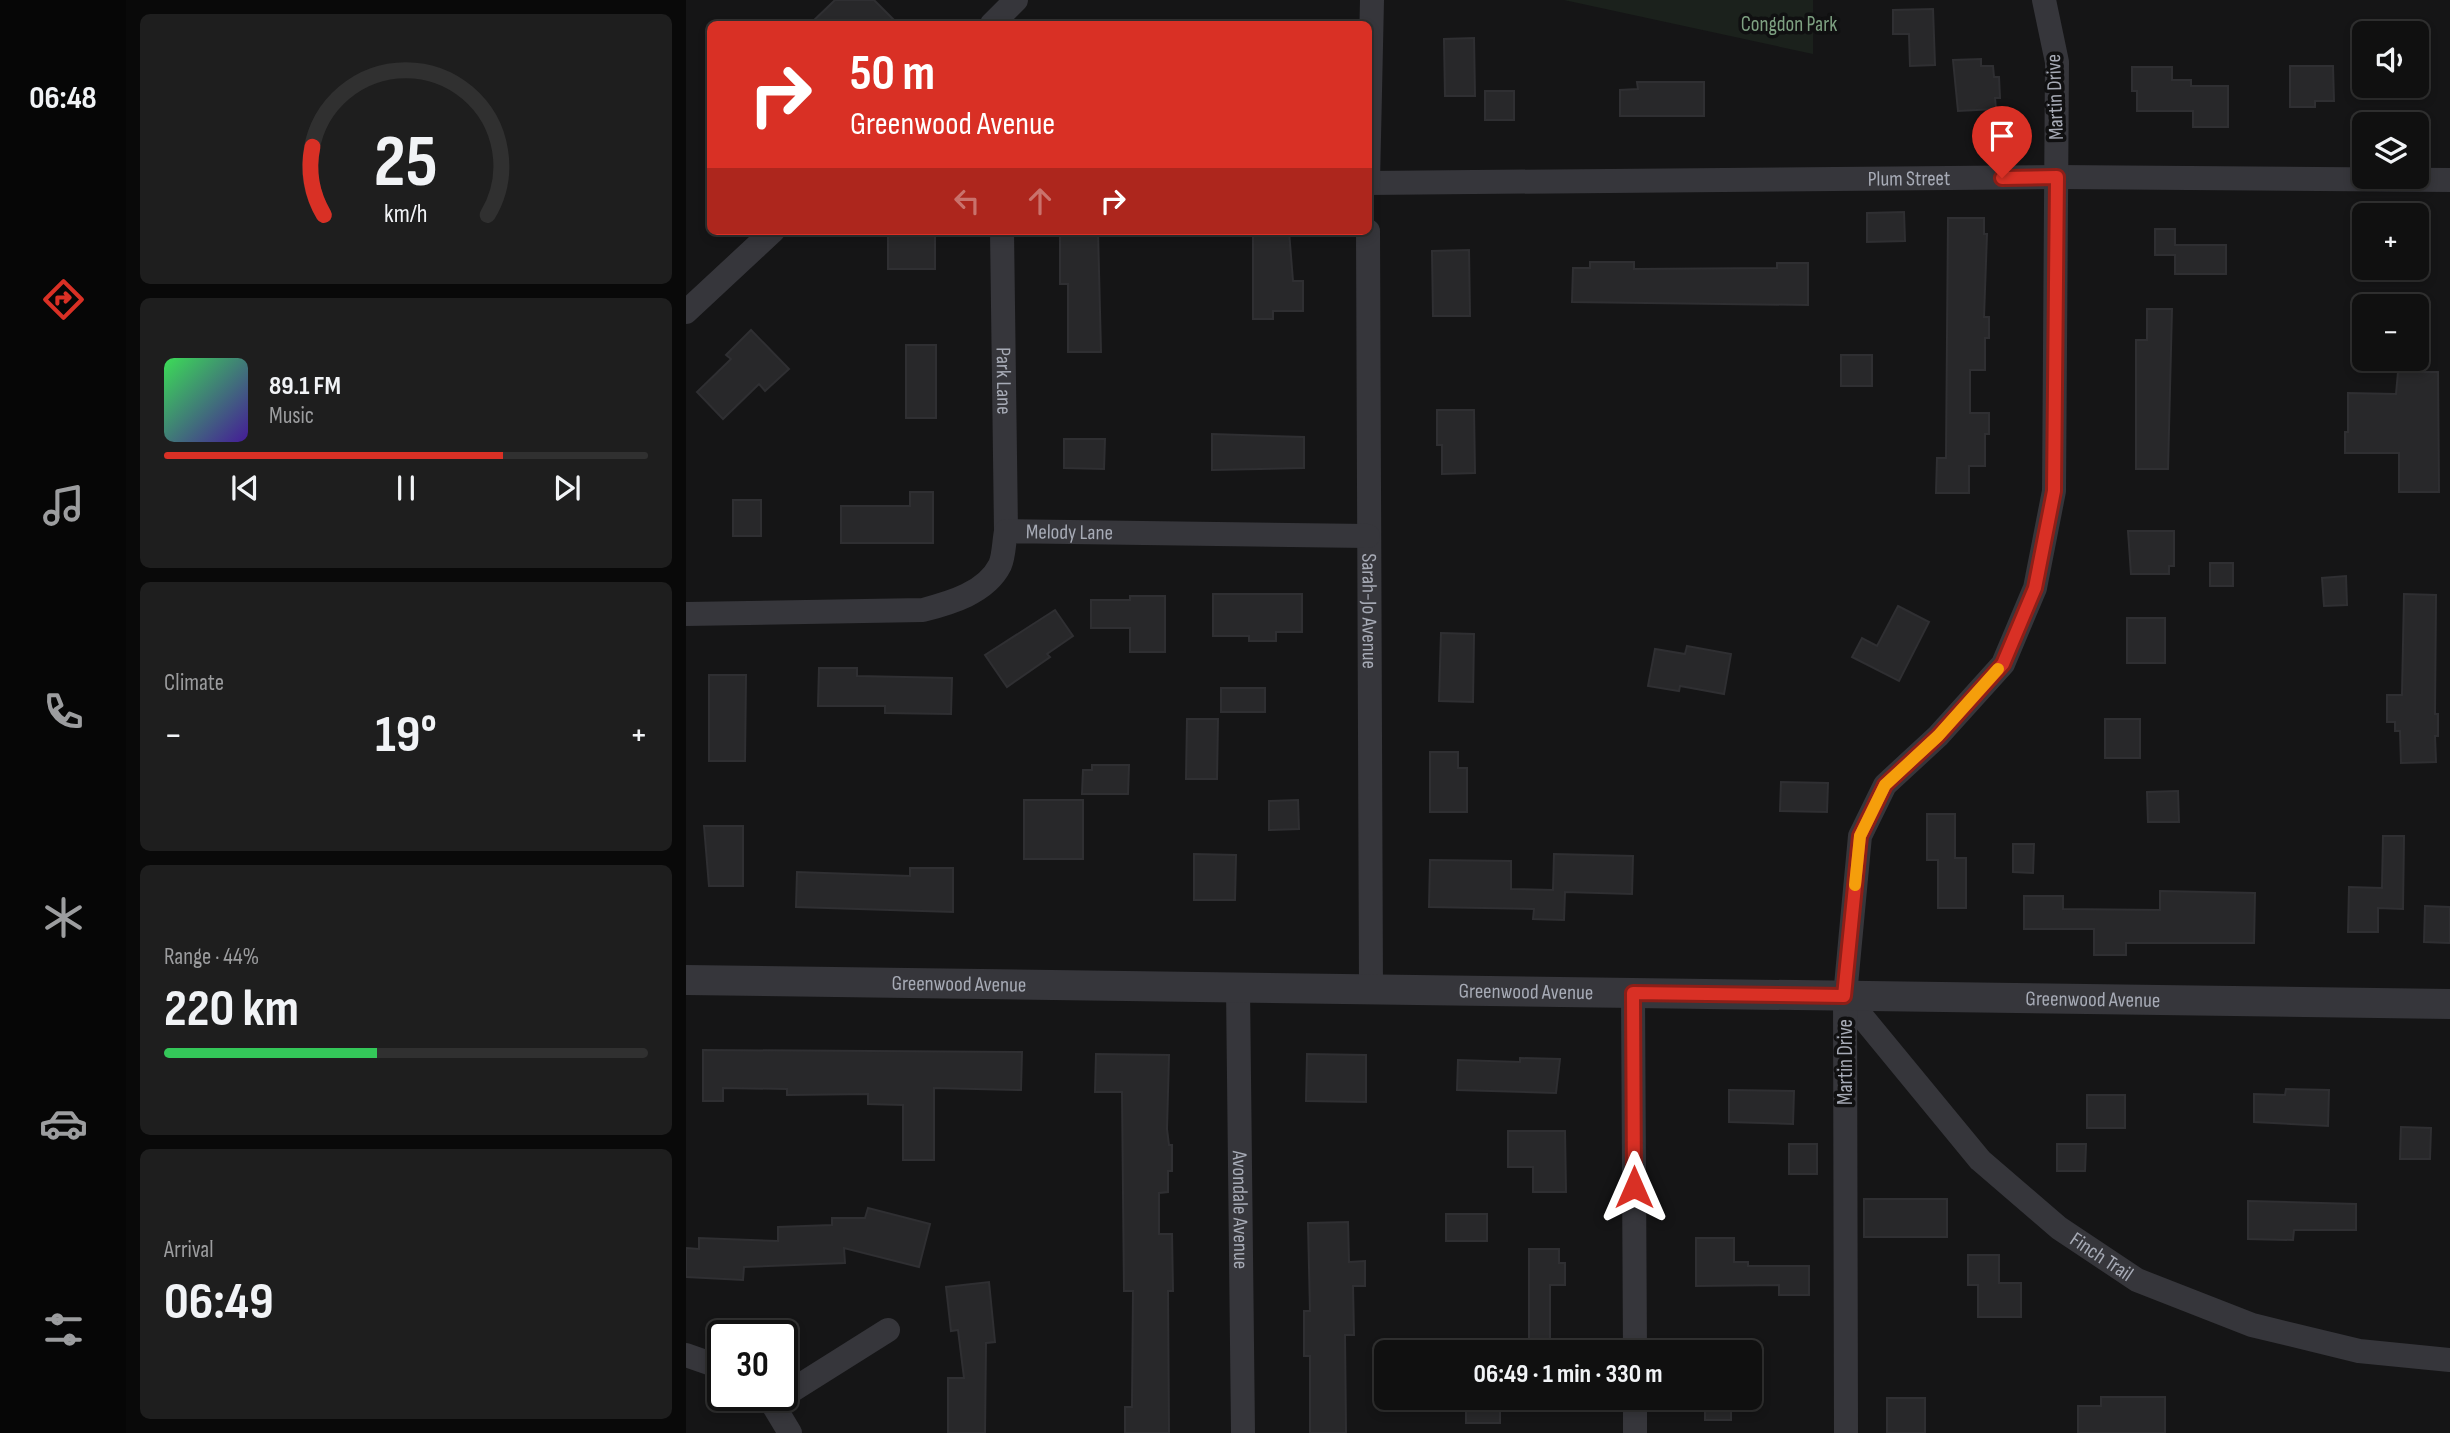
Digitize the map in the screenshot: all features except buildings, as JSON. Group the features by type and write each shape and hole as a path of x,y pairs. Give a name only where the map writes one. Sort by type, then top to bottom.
{"street":[{"path":"995,21 1016,0"},
{"path":"1372,0 1372,21"},
{"name":"Martin Drive","path":"1846,1433 1844,996 1860,836 1885,785 1938,736 2003,664 2035,588 2054,491 2057,62 2044,0"},
{"name":"Plum Street","path":"1372,183 2057,177 2450,180"},
{"path":"686,312 769,235"},
{"name":"Park Lane","path":"1002,235 1006,531"},
{"name":"Sarah-Jo Avenue","path":"1368,235 1371,989"},
{"name":"Melody Lane","path":"686,614 923,610 957,602 980,585 1000,565 1006,531 1368,536"},
{"name":"Greenwood Avenue","path":"686,980 2450,1004"},
{"name":"Avondale Avenue","path":"1238,988 1243,1433"},
{"path":"1633,993 1635,1340"},
{"name":"Finch Trail","path":"1844,996 1980,1160 2059,1228 2137,1280 2252,1325 2359,1351 2450,1360"},
{"path":"798,1381 888,1330"},
{"path":"686,1355 707,1362"},
{"path":"1635,1410 1635,1433"},
{"path":"775,1411 790,1433"}],"green space":[{"name":"Congdon Park","path":"1564,0 1813,0 1813,54"}],"slow traffic":[{"path":"1855,885 1860,836 1885,785 1938,736 1998,669"}],"route":[{"path":"1634,1187 1633,993 1844,996 1860,836 1885,785 1938,736 2003,664 2035,588 2054,491 2057,177 2002,178"}]}
